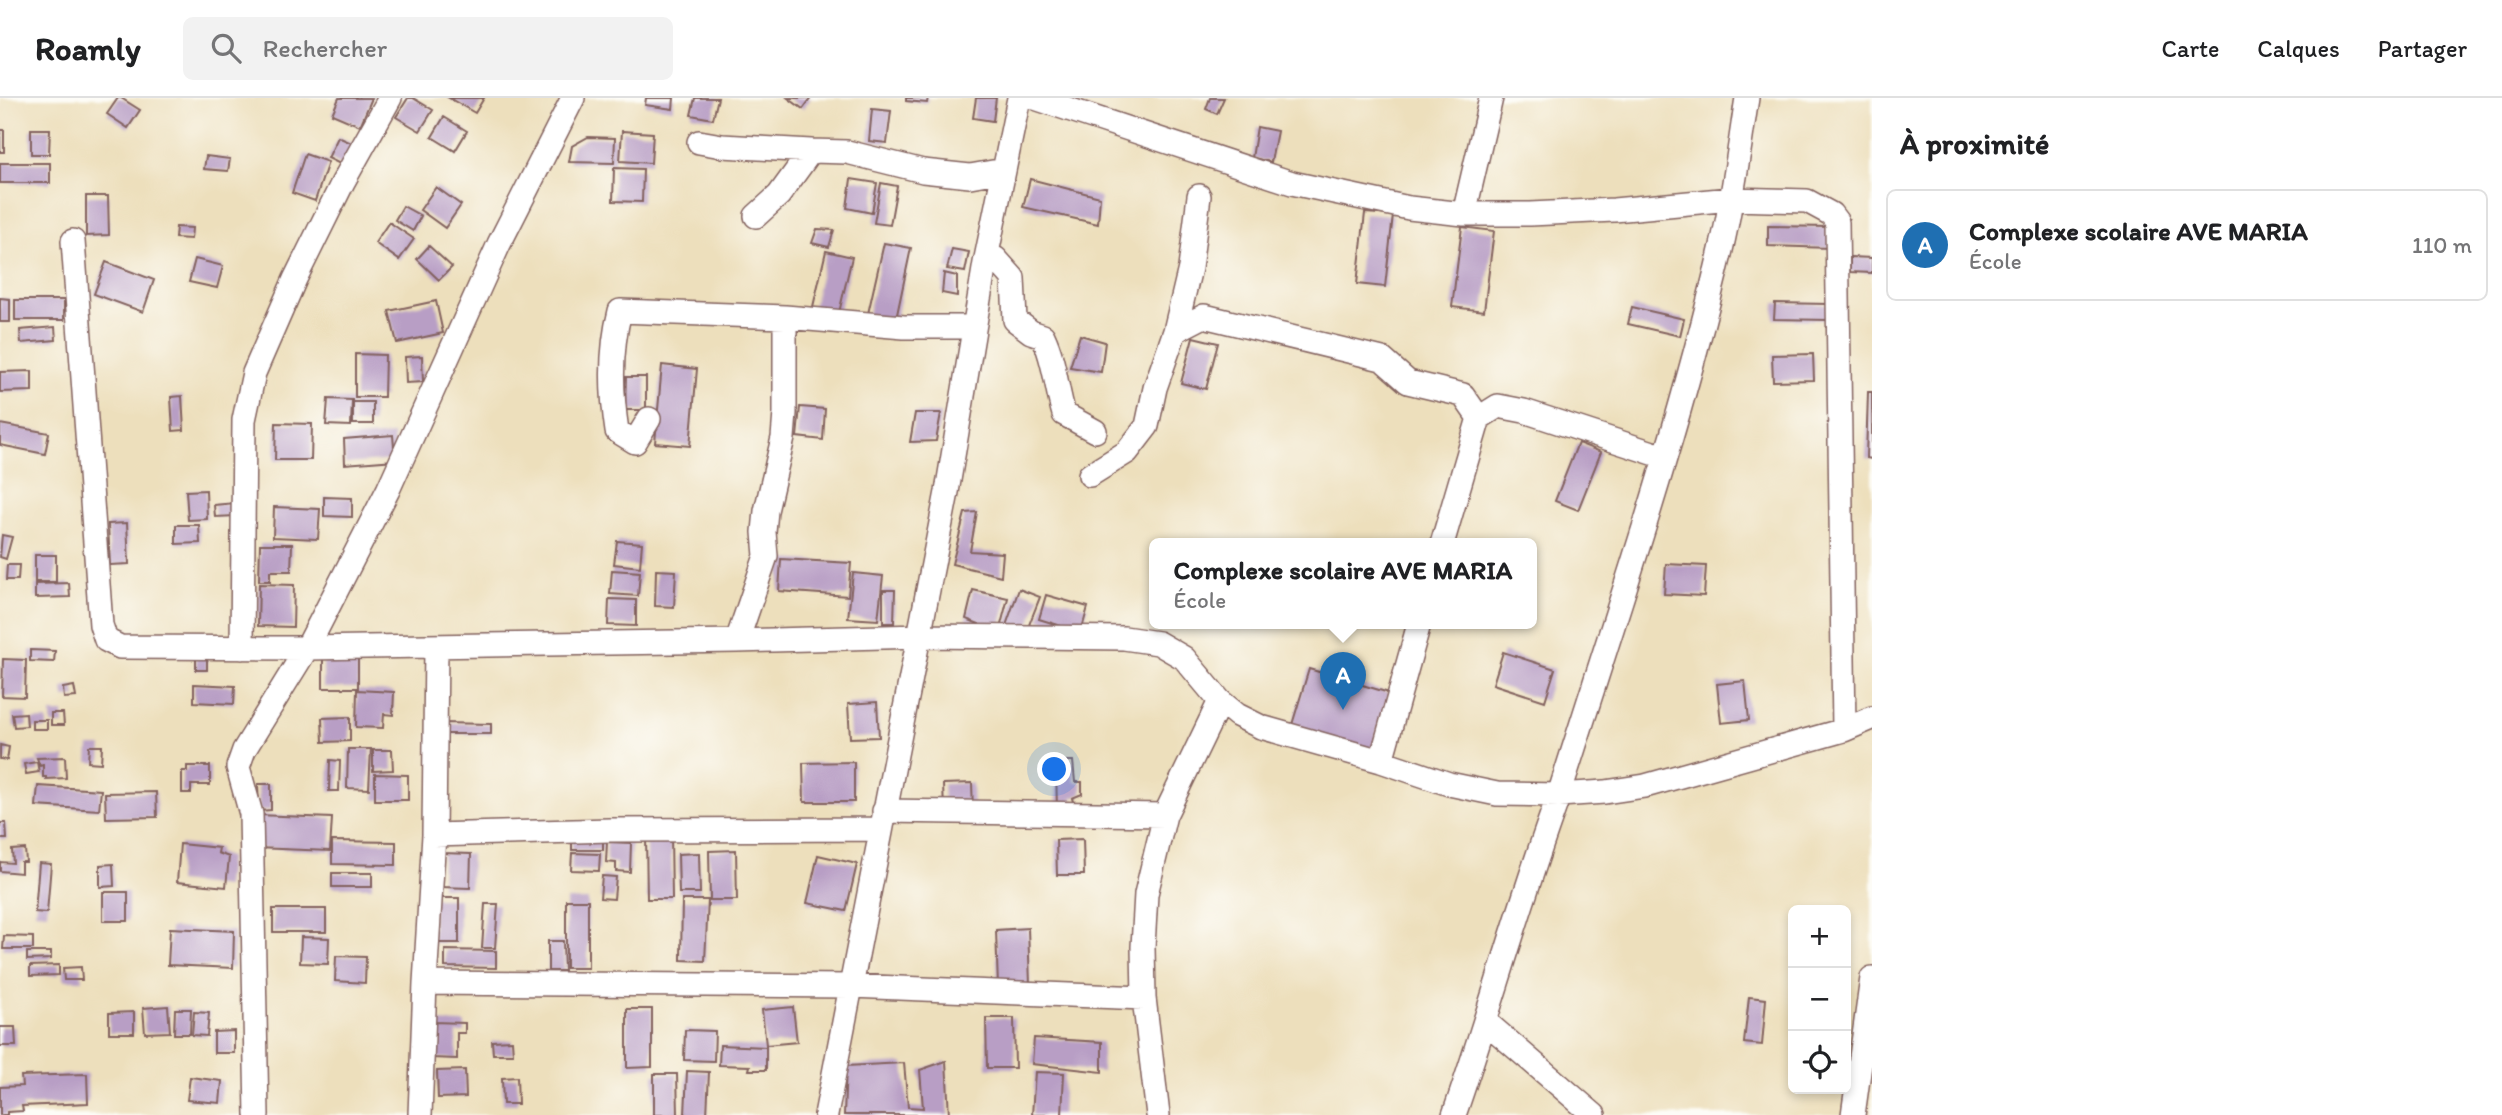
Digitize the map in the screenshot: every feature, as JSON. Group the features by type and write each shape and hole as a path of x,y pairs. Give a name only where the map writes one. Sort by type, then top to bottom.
{"street":[{"path":"242,648 244,420 254,373 295,279 343,182 390,98"},
{"path":"257,1115 251,814 238,767 244,750 307,648 388,490 499,244 573,98"},
{"path":"826,1115 920,636 985,263 1019,98"},
{"path":"1035,98 1292,183 1409,208 1464,214 1614,210 1731,199 1807,201 1831,214 1836,222 1844,730"},
{"path":"1464,214 1491,98"},
{"path":"1454,1115 1559,795 1665,457 1721,251 1747,98"},
{"path":"699,142 722,146 847,152 923,171 970,176 1004,170"},
{"path":"756,216 779,195 811,151"},
{"path":"1090,475 1128,452 1147,426 1190,268 1199,196"},
{"path":"73,241 102,625 106,640 120,647 307,648 920,636 1124,638 1158,643 1184,658 1220,701 1237,715 1261,727 1381,761 1449,784 1497,794 1559,795 1645,786 1844,730 1872,719"},
{"path":"985,263 996,259 1013,278 1015,320 1043,337 1051,353 1056,388 1064,414 1095,431"},
{"path":"649,419 635,442 617,431 613,408 613,337 620,311 785,317 904,327 974,327"},
{"path":"1175,331 1203,316 1382,359 1408,382 1463,395 1479,418"},
{"path":"737,641 766,556 766,510 783,438 785,413 785,317"},
{"path":"1444,538 1479,418 1498,406 1524,411 1665,457"},
{"path":"1381,761 1418,629"},
{"path":"420,1115 434,835 436,646"},
{"path":"1158,1115 1144,998 1146,894 1165,815 1220,701"},
{"path":"434,835 882,820 1165,815"},
{"path":"1853,1115 1872,978"},
{"path":"425,983 850,986 1144,998"},
{"path":"1486,1022 1594,1115"}],"building":[{"path":"118,98 140,110 128,128 107,114"},
{"path":"339,98 372,98 360,126 332,114"},
{"path":"408,98 413,98 433,110 420,131 396,117"},
{"path":"449,98 484,98 475,113"},
{"path":"646,98 674,98 673,109 645,105"},
{"path":"695,98 718,98 713,119 691,115"},
{"path":"788,98 811,98 803,109"},
{"path":"906,98 928,98 927,103 906,101"},
{"path":"976,98 996,98 993,121 973,118"},
{"path":"1210,98 1224,98 1217,114 1206,109"},
{"path":"872,109 891,111 887,143 869,141"},
{"path":"444,117 467,131 455,151 432,137"},
{"path":"1257,127 1277,131 1271,162 1252,158"},
{"path":"31,129 50,129 49,154 31,154"},
{"path":"0,130 4,130 4,152 0,152"},
{"path":"622,131 653,133 651,163 620,161"},
{"path":"338,137 354,144 344,166 328,158"},
{"path":"588,137 615,138 614,163 569,162 572,146"},
{"path":"305,154 328,162 315,201 292,193"},
{"path":"206,156 230,159 228,171 204,169"},
{"path":"0,163 50,163 50,183 0,183"},
{"path":"614,168 643,169 642,202 613,201"},
{"path":"851,179 877,183 872,213 847,208"},
{"path":"1030,179 1100,197 1098,224 1023,207"},
{"path":"881,183 897,186 890,225 874,223"},
{"path":"436,187 461,205 445,228 420,210"},
{"path":"86,196 108,196 109,235 86,236"},
{"path":"403,206 421,216 413,231 395,220"},
{"path":"1365,213 1393,215 1385,287 1357,284"},
{"path":"389,222 414,239 399,260 375,243"},
{"path":"1768,226 1830,227 1830,248 1768,246"},
{"path":"176,227 192,228 191,239 175,238"},
{"path":"1462,227 1494,231 1484,311 1452,307"},
{"path":"817,229 834,230 829,247 812,243"},
{"path":"884,243 911,248 895,324 867,318"},
{"path":"429,246 452,267 439,280 417,259"},
{"path":"952,249 969,252 965,272 947,269"},
{"path":"826,251 852,257 838,317 812,311"},
{"path":"1850,257 1872,258 1872,273 1850,272"},
{"path":"195,259 223,266 217,288 189,282"},
{"path":"106,262 154,280 143,312 94,294"},
{"path":"944,273 957,276 957,296 942,293"},
{"path":"0,298 10,299 10,322 0,322"},
{"path":"15,300 64,300 64,320 15,320"},
{"path":"436,301 443,333 397,343 389,311"},
{"path":"1775,303 1829,304 1829,320 1774,319"},
{"path":"1632,307 1684,319 1680,336 1628,324"},
{"path":"55,327 56,340 21,343 20,330"},
{"path":"1080,335 1105,342 1101,372 1070,367"},
{"path":"1193,337 1218,343 1206,389 1181,383"},
{"path":"355,354 385,355 384,397 355,397"},
{"path":"1813,354 1814,380 1773,381 1772,355"},
{"path":"422,356 423,382 406,383 405,357"},
{"path":"662,365 697,369 690,446 655,443"},
{"path":"32,371 32,391 0,392 0,372"},
{"path":"626,377 646,377 646,410 625,410"},
{"path":"1868,392 1872,392 1872,459 1866,458"},
{"path":"182,396 184,430 173,431 171,397"},
{"path":"328,399 352,400 351,426 326,425"},
{"path":"353,402 373,402 373,424 353,424"},
{"path":"800,407 825,409 823,440 797,437"},
{"path":"915,413 941,413 936,441 910,442"},
{"path":"276,423 312,424 311,460 275,460"},
{"path":"0,424 49,433 45,454 0,445"},
{"path":"393,435 395,460 345,464 344,439"},
{"path":"1578,443 1601,452 1578,510 1555,501"},
{"path":"206,490 207,519 188,520 186,491"},
{"path":"324,497 352,498 352,517 324,516"},
{"path":"235,503 236,516 215,517 214,505"},
{"path":"274,507 320,509 318,539 273,537"},
{"path":"977,512 970,551 1003,553 1001,576 952,564 965,513"},
{"path":"127,523 129,564 110,565 108,524"},
{"path":"176,525 199,525 200,543 176,544"},
{"path":"2,535 12,537 6,559 0,557"},
{"path":"617,541 642,543 640,567 614,564"},
{"path":"260,544 292,544 291,571 270,571 270,581 259,581"},
{"path":"35,555 56,555 56,582 35,582"},
{"path":"781,559 851,563 848,596 779,591"},
{"path":"1666,564 1706,566 1704,596 1664,594"},
{"path":"7,565 19,565 18,580 6,580"},
{"path":"612,570 640,572 638,596 610,594"},
{"path":"656,570 676,571 674,607 655,606"},
{"path":"853,573 883,576 878,620 848,618"},
{"path":"69,583 70,597 35,598 35,584"},
{"path":"259,584 294,585 293,627 258,626"},
{"path":"1019,589 1040,597 1025,635 1003,634"},
{"path":"883,590 895,590 894,623 883,623"},
{"path":"973,590 1008,598 998,636 978,635 979,624 966,619"},
{"path":"1046,595 1088,607 1081,632 1039,619"},
{"path":"609,599 636,600 636,626 608,625"},
{"path":"196,649 207,649 207,670 196,670"},
{"path":"30,650 55,651 54,662 30,661"},
{"path":"1503,652 1555,669 1545,701 1493,684"},
{"path":"323,654 347,654 347,659 358,659 358,688 323,688"},
{"path":"3,659 26,660 25,697 2,696"},
{"path":"1309,669 1389,693 1371,752 1291,728"},
{"path":"1745,681 1749,720 1721,723 1717,684"},
{"path":"194,684 235,686 234,704 194,702"},
{"path":"74,686 76,697 64,698 63,688"},
{"path":"357,690 394,692 393,715 384,714 383,728 356,727"},
{"path":"877,702 879,737 850,738 848,704"},
{"path":"26,713 27,726 14,727 12,714"},
{"path":"51,713 63,713 64,725 51,725"},
{"path":"350,717 350,741 323,742 322,718"},
{"path":"32,720 47,720 47,729 32,729"},
{"path":"441,723 491,724 491,734 441,734"},
{"path":"0,745 9,747 7,760 0,759"},
{"path":"89,746 102,746 101,763 88,762"},
{"path":"348,749 371,749 369,789 347,788"},
{"path":"373,750 392,750 393,770 373,771"},
{"path":"65,757 66,778 43,777 43,765 40,766 37,758"},
{"path":"330,760 340,761 339,791 329,791"},
{"path":"1056,761 1073,761 1075,782 1082,782 1082,794 1072,798 1076,812 1057,812"},
{"path":"37,762 39,772 26,774 24,764"},
{"path":"854,762 854,802 804,802 803,763"},
{"path":"187,766 210,766 210,785 191,785 191,793 182,793 182,771 187,771"},
{"path":"375,774 408,775 408,800 375,800"},
{"path":"972,783 973,810 944,811 943,784"},
{"path":"258,784 271,784 271,810 259,811"},
{"path":"38,786 101,790 99,810 36,806"},
{"path":"156,792 157,817 106,818 105,793"},
{"path":"257,815 332,818 330,851 256,848"},
{"path":"0,823 6,823 7,839 0,839"},
{"path":"671,835 672,899 647,899 646,836"},
{"path":"572,836 603,836 603,850 572,850"},
{"path":"1083,839 1084,875 1057,875 1056,840"},
{"path":"332,841 396,842 396,865 332,864"},
{"path":"607,842 631,843 630,872 616,871 616,863 606,862"},
{"path":"180,844 219,848 218,853 229,857 226,887 177,882"},
{"path":"25,849 26,862 21,862 21,873 0,871 0,862 13,863 12,850"},
{"path":"736,850 737,900 710,900 709,851"},
{"path":"442,853 471,854 470,888 441,887"},
{"path":"572,853 600,854 599,871 571,870"},
{"path":"699,853 700,893 679,893 678,854"},
{"path":"818,855 857,864 846,911 807,903"},
{"path":"39,863 51,864 47,913 35,912"},
{"path":"113,864 114,886 100,887 100,865"},
{"path":"332,873 372,873 372,887 332,887"},
{"path":"602,876 616,877 614,899 600,898"},
{"path":"103,892 128,892 128,921 103,921"},
{"path":"433,898 459,898 459,943 433,943"},
{"path":"566,900 588,900 588,968 566,968"},
{"path":"682,900 708,900 705,961 681,960"},
{"path":"485,904 498,904 495,948 482,948"},
{"path":"273,909 326,909 326,932 273,932"},
{"path":"170,928 234,931 233,968 168,965"},
{"path":"1028,928 1030,985 998,987 996,930"},
{"path":"4,936 33,937 33,949 3,949"},
{"path":"301,937 329,938 328,964 300,963"},
{"path":"548,941 563,941 564,971 548,971"},
{"path":"445,950 496,951 496,968 445,967"},
{"path":"27,952 51,952 51,959 27,960"},
{"path":"336,956 366,957 365,983 335,981"},
{"path":"59,965 59,975 30,976 30,966"},
{"path":"81,967 82,980 64,980 63,968"},
{"path":"1749,997 1766,999 1762,1045 1744,1043"},
{"path":"168,1006 170,1032 145,1033 143,1008"},
{"path":"793,1007 797,1042 766,1045 762,1010"},
{"path":"175,1009 191,1009 190,1034 174,1034"},
{"path":"627,1009 652,1009 652,1067 627,1068"},
{"path":"134,1012 134,1033 109,1033 109,1013"},
{"path":"194,1012 209,1013 207,1036 192,1035"},
{"path":"986,1018 1014,1018 1015,1068 987,1068"},
{"path":"433,1022 465,1023 465,1033 457,1033 457,1059 432,1058"},
{"path":"0,1027 15,1027 16,1046 0,1046"},
{"path":"685,1030 715,1031 714,1061 684,1060"},
{"path":"234,1031 234,1053 214,1053 214,1032"},
{"path":"1034,1038 1102,1042 1102,1072 1032,1064"},
{"path":"512,1040 513,1054 493,1054 492,1041"},
{"path":"720,1045 766,1047 766,1070 749,1070 750,1066 719,1065"},
{"path":"946,1061 949,1115 844,1115 846,1066 904,1063 908,1107 923,1108 920,1070"},
{"path":"465,1070 466,1097 438,1098 437,1071"},
{"path":"687,1071 709,1072 707,1115 685,1115"},
{"path":"1035,1072 1064,1073 1062,1115 1032,1115"},
{"path":"87,1074 88,1103 22,1106 23,1111 0,1115 0,1087 22,1086 21,1076"},
{"path":"654,1074 677,1074 678,1115 654,1115"},
{"path":"190,1077 222,1081 220,1103 187,1100"},
{"path":"517,1077 518,1104 503,1104 502,1078"}],"place":[{"name":"Complexe scolaire AVE MARIA","path":"1343,710"}]}
